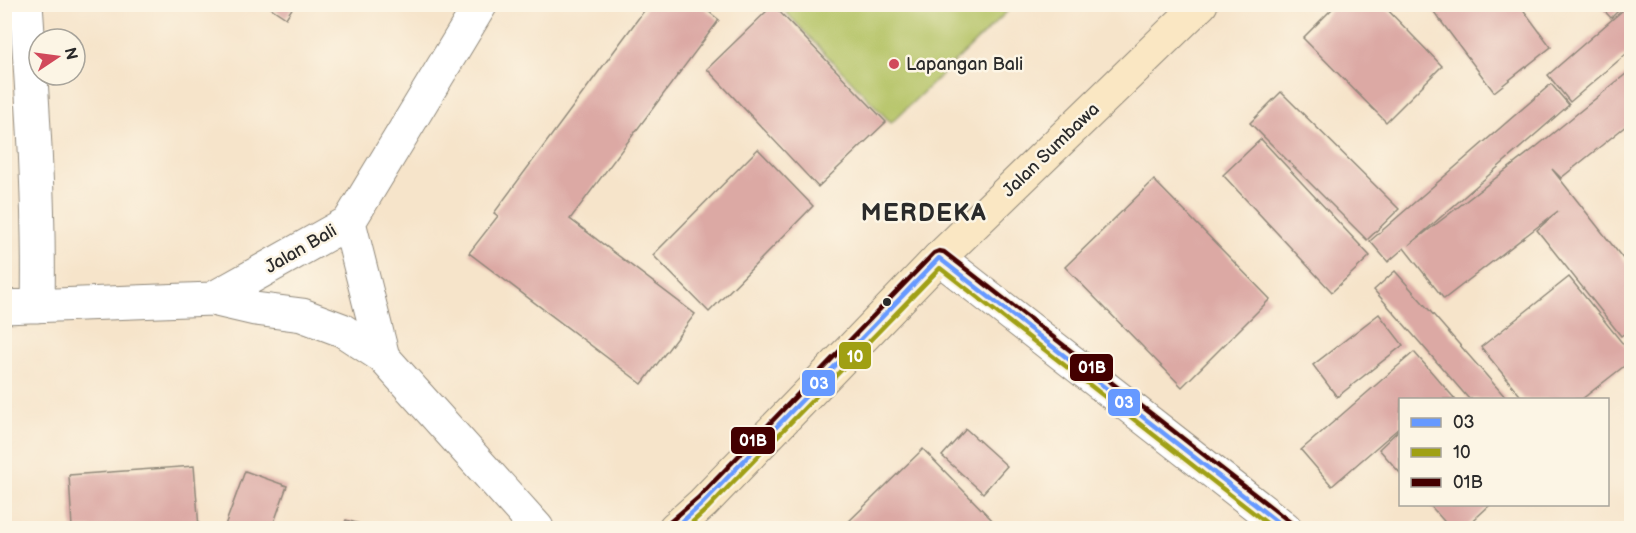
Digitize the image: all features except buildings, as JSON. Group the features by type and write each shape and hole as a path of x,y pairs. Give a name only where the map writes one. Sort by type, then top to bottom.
{"street":[{"path":"26,4 33,108 39,260 38,306"},
{"name":"Jalan Bali","path":"4,307 212,299 349,222 481,4"},
{"name":"Jalan Sumbawa","path":"675,528 703,503 939,258 1201,4"},
{"path":"349,222 383,357"},
{"path":"939,258 1285,528"},
{"path":"212,299 255,309 302,315 342,330 383,357 537,528"}],"green space":[{"name":"Lapangan Bali","path":"779,5 1014,5 891,123"}],"transit line":[{"name":"01B","path":"670,522 698,498 934,253 939,251 944,252 1290,522"},
{"name":"03","path":"675,528 703,503 939,258 1285,528"},
{"name":"10","path":"686,528 940,268 1273,528"}],"place":[{"name":"Lapangan Bali","path":"894,64"}],"district":[{"name":"MERDEKA","path":"924,213"}]}
